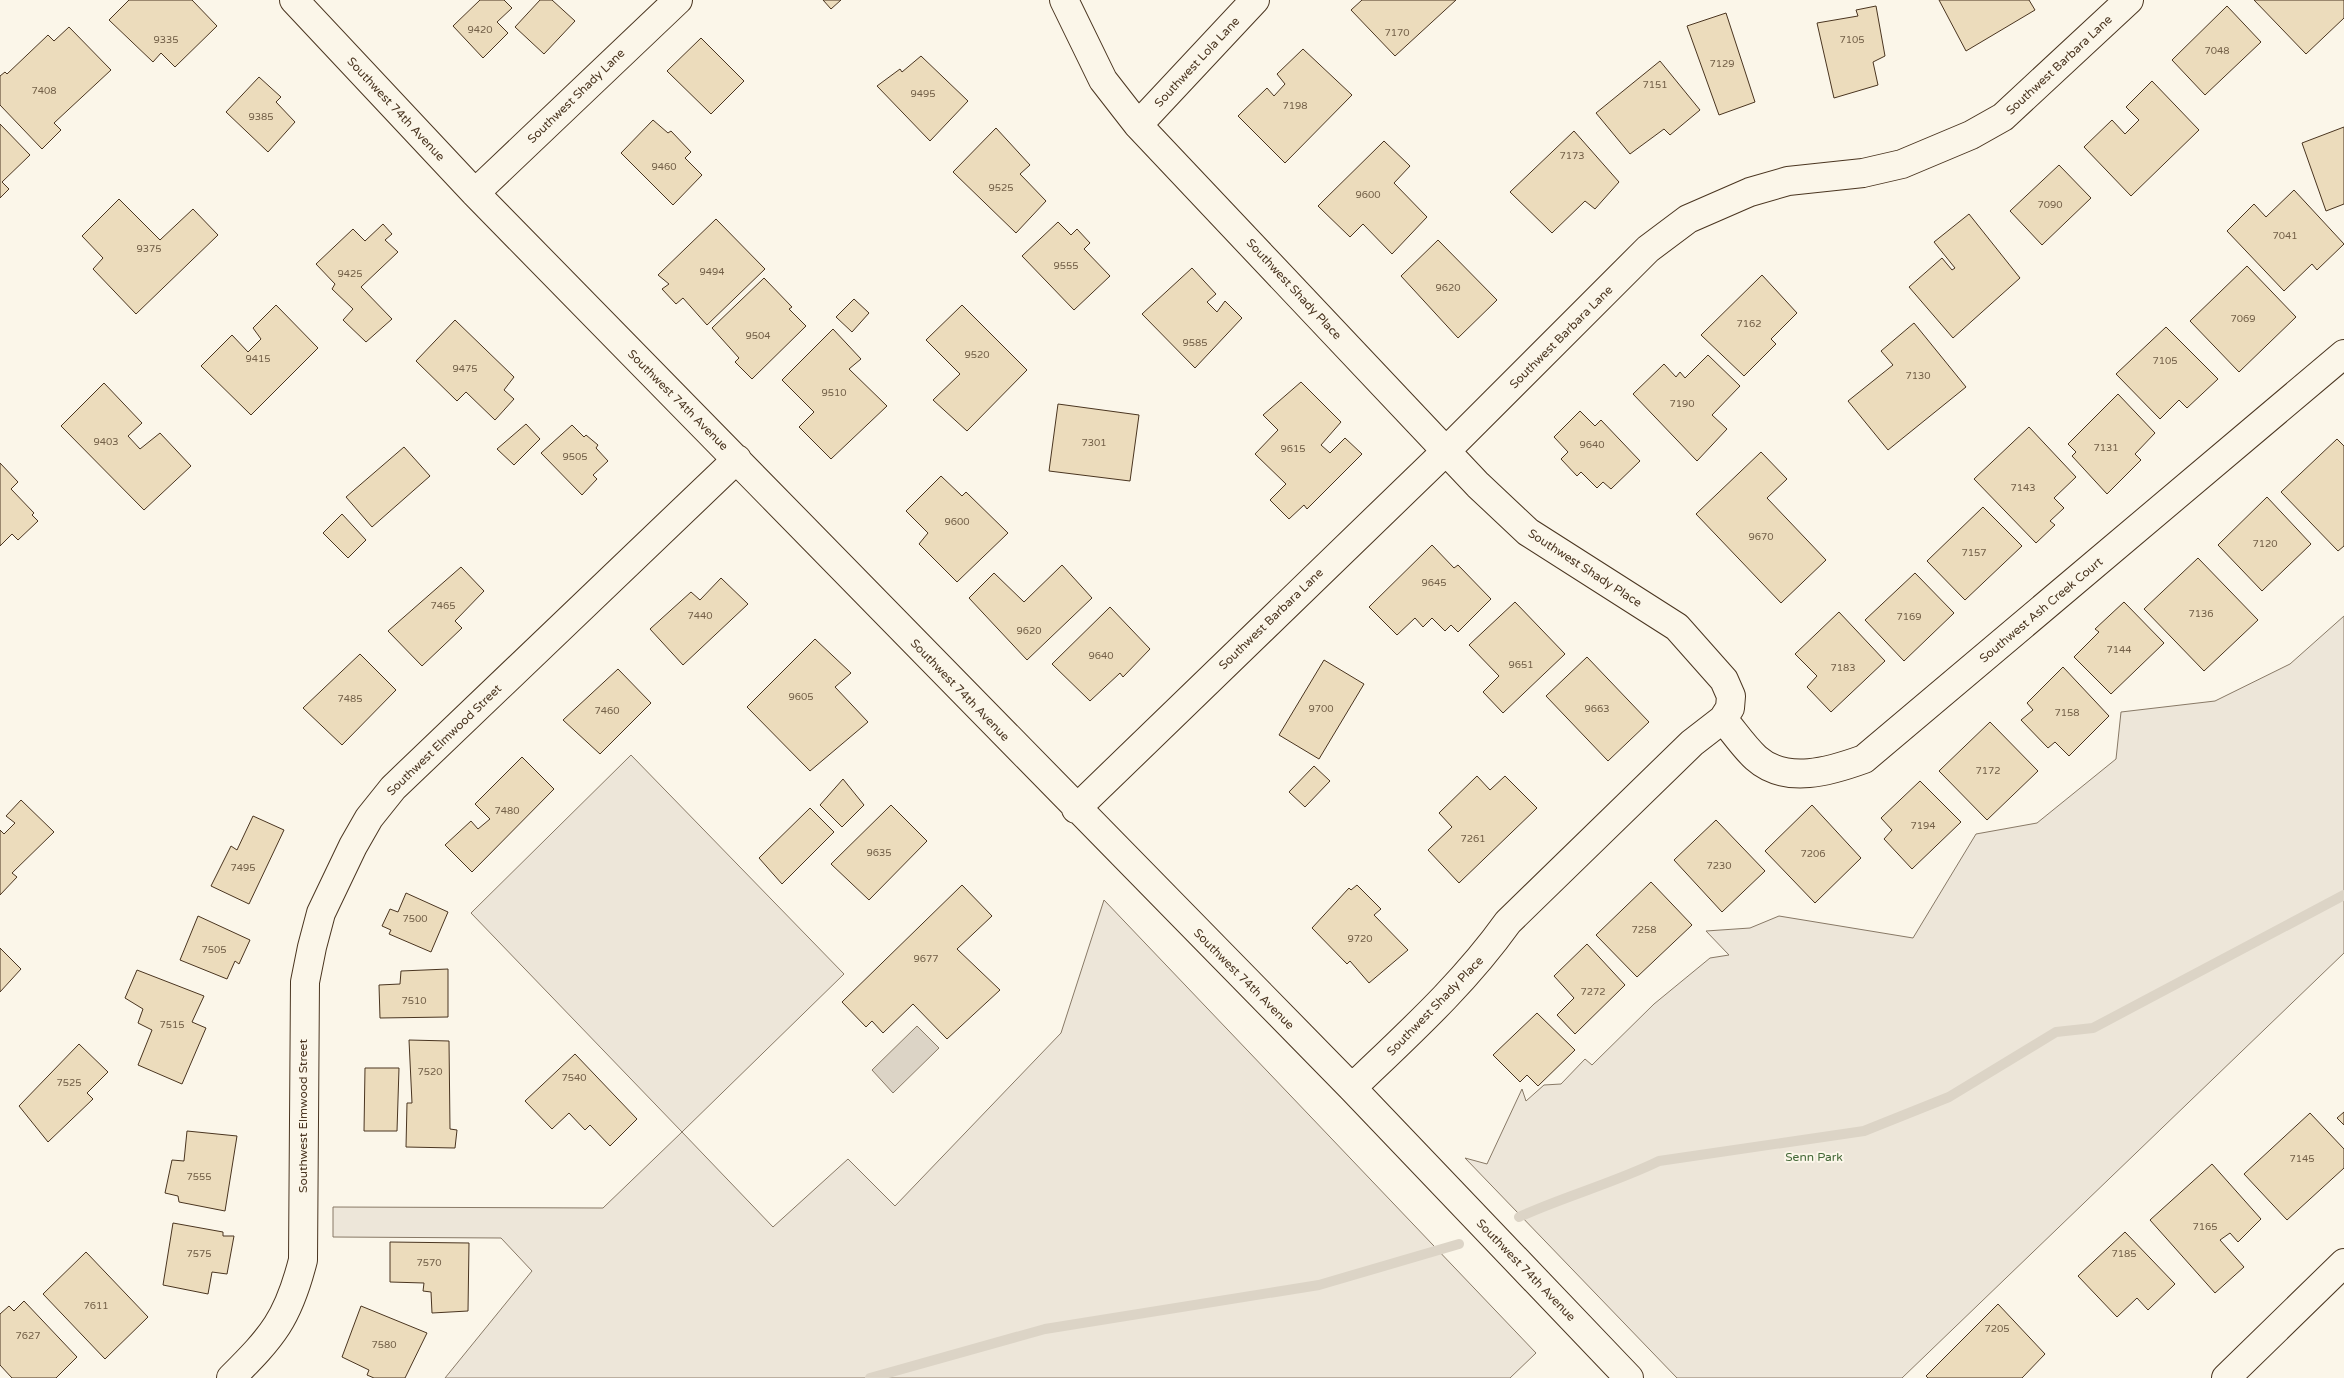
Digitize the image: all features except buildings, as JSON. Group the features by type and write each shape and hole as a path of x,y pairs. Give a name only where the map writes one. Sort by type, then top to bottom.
{"street":[{"name":"Southwest 74th Avenue","path":"294,0 475,193 737,459 1076,809 1352,1088 1629,1378"},
{"name":"Southwest Shady Lane","path":"475,193 678,0"},
{"name":"Southwest Shady Place","path":"1064,0 1103,80 1138,125 1446,451 1528,532 1676,627 1724,680 1731,696 1730,708 1723,719 1692,743 1508,922 1484,957 1454,990 1352,1088"},
{"name":"Southwest Lola Lane","path":"1138,125 1255,0"},
{"name":"Southwest Barbara Lane","path":"1076,809 1446,451 1648,249 1688,218 1750,192 1788,181 1863,173 1902,164 1971,135 2003,117 2127,1"},
{"name":"Southwest Ash Creek Court","path":"1723,719 1757,758 1775,770 1799,773 1832,771 1864,759 2344,354"},
{"name":"Southwest Elmwood Street","path":"231,1378 267,1342 285,1315 296,1289 303,1260 305,982 322,913 353,846 369,818 393,788 737,459"},
{"path":"2226,1378 2344,1263"}],"green space":[{"name":"Senn Park","path":"2344,616 2344,953 1902,1378 1677,1378 1465,1158 1487,1164 1522,1089 1526,1101 1544,1085 1561,1084 1585,1059 1592,1065 1654,1004 1710,958 1729,955 1706,931 1750,928 1779,916 1913,938 1976,834 2037,823 2116,759 2121,712 2215,701 2290,664"},
{"path":"631,755 844,974 682,1132 471,913"},
{"path":"1104,900 1536,1353 1510,1378 445,1378 532,1271 501,1238 333,1237 333,1207 603,1208 682,1132 773,1227 848,1159 895,1206 1061,1033"}],"shaded area":[{"path":"917,1026 939,1048 893,1093 872,1070"}],"waterway":[{"path":"1519,1217 1659,1161 1864,1131 1949,1097 2056,1032 2093,1028 2344,895"},
{"path":"870,1378 1045,1329 1319,1285 1459,1244"}]}
